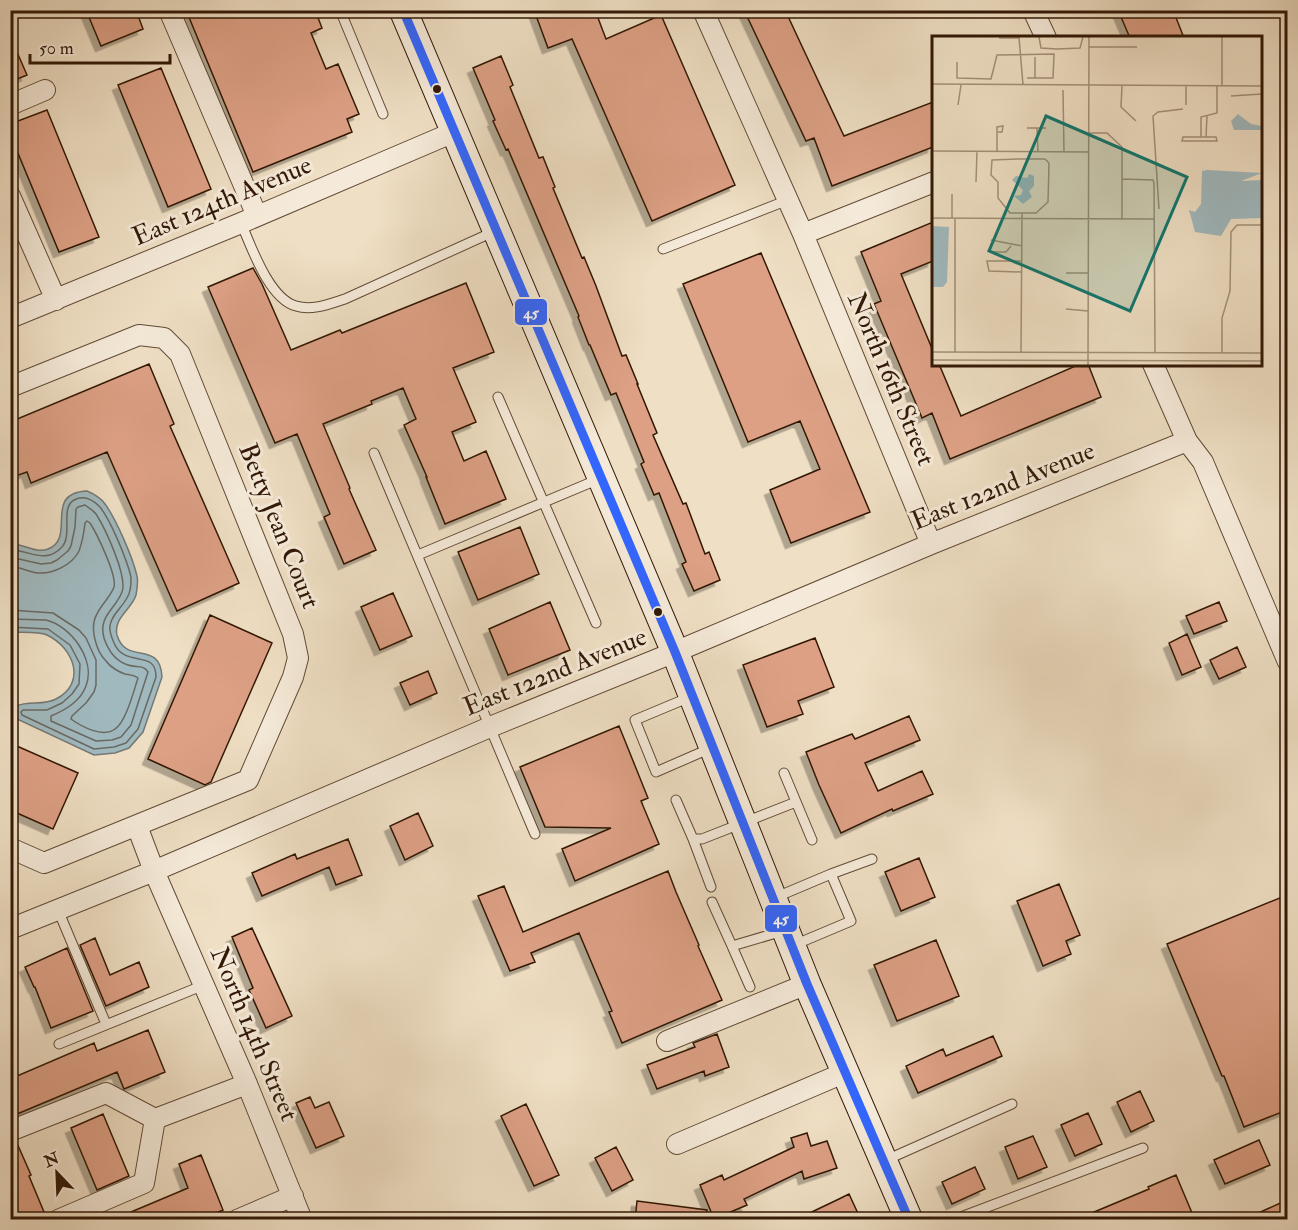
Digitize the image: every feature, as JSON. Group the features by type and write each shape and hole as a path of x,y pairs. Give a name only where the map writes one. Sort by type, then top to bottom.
{"street":[{"path":"169,10 249,220"},
{"path":"403,10 675,652 807,984 909,1220"},
{"name":"North 16th Street","path":"703,10 803,234 931,544"},
{"path":"1033,10 1045,36"},
{"path":"10,105 45,90"},
{"name":"East 124th Avenue","path":"10,318 249,220 454,132"},
{"path":"803,234 932,182"},
{"path":"10,196 56,300"},
{"name":"Betty Jean Court","path":"10,387 139,335 164,338 180,354 293,634 298,658 293,677 248,780 44,863 10,848"},
{"path":"1154,366 1187,441 1203,462 1287,662"},
{"name":"East 122nd Avenue","path":"10,929 154,871 490,727 931,544 1187,441"},
{"path":"137,826 154,871"},
{"name":"North 14th Street","path":"154,871 247,1084 302,1220"},
{"path":"667,1041 807,984"},
{"path":"677,1144 846,1072"},
{"path":"10,1131 106,1092 155,1119 247,1084"},
{"path":"58,1220 144,1183 155,1119"},
{"path":"237,1220 293,1196"}],"lane":[{"path":"340,10 383,114"},
{"path":"663,249 788,200"},
{"path":"249,220 264,276 285,301 297,307 320,307 345,299 496,230"},
{"path":"498,397 596,623"},
{"path":"374,453 535,834"},
{"path":"418,555 601,478"},
{"path":"693,696 635,720 657,772 713,748"},
{"path":"784,773 812,840"},
{"path":"676,800 711,887"},
{"path":"693,838 702,838 796,802"},
{"path":"773,899 872,859"},
{"path":"732,946 789,938 851,921 831,874"},
{"path":"712,902 750,987"},
{"path":"58,910 106,1024"},
{"path":"58,1044 204,985"},
{"path":"884,1161 1012,1104"},
{"path":"953,1220 1143,1148"}],"water":[{"path":"87,491 101,500 109,511 124,539 137,576 136,595 120,619 117,635 121,644 128,649 155,659 160,666 162,677 143,732 129,748 115,753 94,755 17,719 13,712 16,706 56,699 66,692 74,675 70,657 56,641 44,634 10,632 11,544 34,549 48,549 56,543 60,536 66,499 74,494"}],"building":[{"path":"86,10 136,10 143,29 101,46"},
{"path":"186,10 315,10 322,28 311,33 326,69 338,64 359,114 347,119 352,132 253,172"},
{"path":"534,10 595,10 606,39 661,15 735,185 652,221 572,39 548,48"},
{"path":"744,10 785,10 844,136 932,102 932,147 832,186 814,138 806,141"},
{"path":"1118,10 1173,10 1183,36 1129,36"},
{"path":"10,36 27,75 10,82"},
{"path":"501,56 513,85 510,87 539,158 543,157 555,187 553,188 596,286 622,356 626,355 638,384 657,433 653,435 683,504 686,503 705,554 709,552 720,580 694,591 682,564 686,562 659,493 654,495 641,464 644,462 616,393 611,395 589,345 579,316 508,149 506,150 493,121 495,120 473,68"},
{"path":"161,68 211,189 168,207 118,85"},
{"path":"47,110 99,237 59,252 10,134 10,124"},
{"path":"932,222 932,261 901,274 932,349 932,366 940,366 961,416 1075,366 1089,366 1101,397 950,459 932,413 922,418 874,304 881,301 861,252"},
{"path":"761,253 870,512 791,543 770,490 820,469 800,421 748,442 683,284"},
{"path":"253,268 291,350 340,330 342,333 466,283 494,352 453,368 476,422 452,432 464,461 486,451 506,499 445,524 404,425 416,419 403,388 371,401 372,404 323,424 376,550 344,564 324,517 330,514 297,434 275,443 208,287"},
{"path":"149,364 174,424 170,426 239,583 177,611 107,452 31,483 27,472 10,478 10,422"},
{"path":"520,527 539,574 478,600 458,552"},
{"path":"393,593 412,636 380,650 361,607"},
{"path":"550,602 570,650 508,675 489,629"},
{"path":"1219,602 1227,621 1194,634 1186,616"},
{"path":"210,615 272,643 211,782 205,785 148,759"},
{"path":"1187,634 1201,667 1182,675 1169,643"},
{"path":"815,638 834,687 798,701 803,714 767,727 743,665"},
{"path":"1237,647 1246,667 1219,679 1210,660"},
{"path":"428,671 437,693 410,705 400,683"},
{"path":"909,716 920,740 865,763 878,791 922,771 933,794 893,811 892,809 841,833 806,752 852,734 855,739"},
{"path":"619,726 648,798 641,801 659,844 575,881 562,849 611,828 545,827 520,767"},
{"path":"10,743 78,773 53,829 10,810"},
{"path":"418,813 433,846 405,860 390,826"},
{"path":"348,839 362,875 336,885 329,867 262,896 252,873 295,854 297,859"},
{"path":"919,858 935,897 901,911 885,872"},
{"path":"668,871 722,1000 622,1043 609,1012 612,1011 579,933 531,953 535,962 510,971 478,896 504,886 523,932"},
{"path":"1059,884 1080,935 1066,941 1071,954 1043,966 1017,901"},
{"path":"1287,895 1287,1110 1244,1127 1167,944"},
{"path":"252,928 292,1016 266,1028 249,990 253,988 232,937"},
{"path":"95,938 110,975 139,962 149,987 106,1006 80,945"},
{"path":"936,940 959,996 897,1021 874,965"},
{"path":"67,948 93,1011 51,1028 25,967"},
{"path":"148,1030 165,1072 124,1089 117,1072 10,1117 10,1079 94,1043 97,1051"},
{"path":"717,1034 729,1067 705,1076 704,1071 657,1089 647,1065 695,1047 693,1043"},
{"path":"993,1036 1002,1056 918,1093 906,1066 943,1049 946,1056"},
{"path":"1140,1091 1154,1121 1131,1132 1117,1102"},
{"path":"310,1097 315,1108 329,1102 344,1136 316,1148 296,1103"},
{"path":"526,1104 559,1175 534,1186 501,1116"},
{"path":"1088,1113 1102,1144 1075,1156 1061,1125"},
{"path":"103,1114 129,1176 97,1190 71,1128"},
{"path":"807,1133 811,1146 827,1141 837,1168 804,1179 802,1171 744,1199 747,1205 714,1219 700,1185 722,1175 724,1180 794,1147 791,1138"},
{"path":"1033,1136 1047,1167 1018,1179 1005,1147"},
{"path":"1259,1140 1270,1165 1225,1184 1214,1160"},
{"path":"16,1141 44,1212 27,1220 10,1220 10,1143"},
{"path":"616,1147 633,1180 612,1191 595,1158"},
{"path":"201,1155 223,1210 201,1220 112,1220 188,1188 179,1164"},
{"path":"975,1167 985,1189 952,1204 942,1182"},
{"path":"1176,1175 1195,1220 1075,1220 1149,1189 1148,1187"},
{"path":"849,1194 861,1220 795,1220 839,1199"},
{"path":"1287,1200 1287,1220 1243,1220"},
{"path":"637,1201 707,1210 707,1220 635,1220"}],"transit line":[{"name":"45","path":"403,10 675,652 807,984 909,1220"}]}
